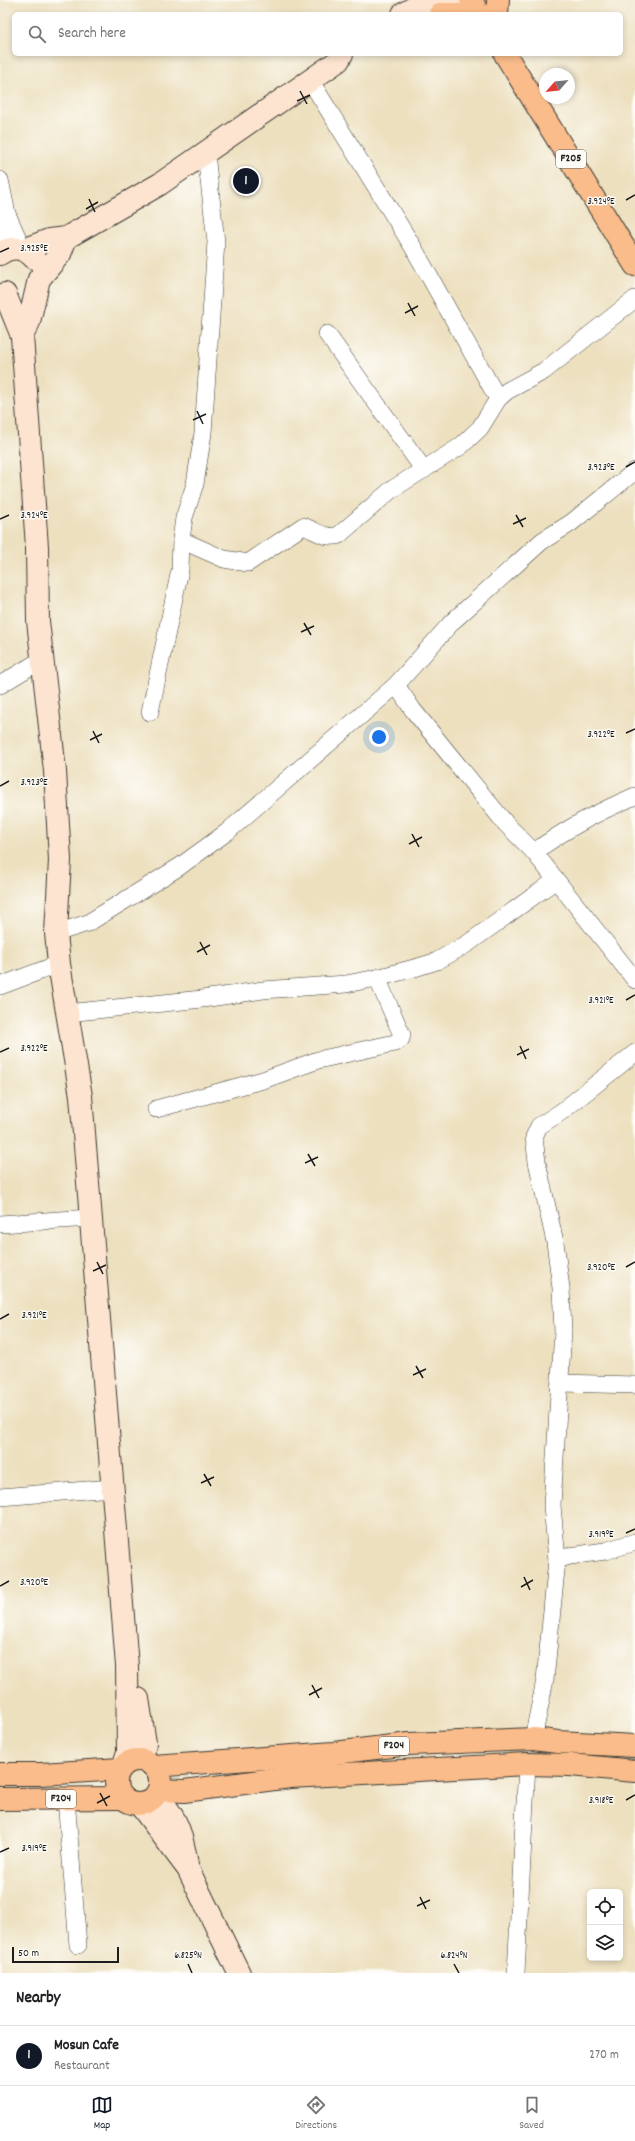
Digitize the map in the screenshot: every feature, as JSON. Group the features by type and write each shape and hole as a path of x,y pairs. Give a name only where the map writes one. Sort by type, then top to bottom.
{"main road":[{"path":"471,0 478,12"},
{"path":"486,0 494,12"},
{"path":"495,12 498,0"},
{"name":"F205","path":"506,56 635,265"},
{"name":"F205","path":"519,56 539,88"},
{"name":"F205","path":"549,104 635,243"},
{"name":"F204","path":"0,1774 41,1774 135,1765 334,1753 409,1744 533,1739 558,1742 635,1746"},
{"name":"F204","path":"0,1799 144,1797 290,1777 527,1764 570,1765 635,1771"},
{"path":"135,1765 159,1777 144,1797 116,1787 117,1775 135,1765"}],"street":[{"path":"406,12 427,0"},
{"path":"433,12 458,0"},
{"path":"0,254 10,249 23,250 49,240 66,238 160,184 206,154 340,57 349,60 356,56"},
{"path":"310,80 413,247 498,399"},
{"path":"150,712 180,570 181,540 184,518 195,484 203,433 216,242 206,154"},
{"path":"0,180 7,214 23,250 34,258 37,264 40,279 29,322 22,336"},
{"path":"0,242 7,214"},
{"path":"2,294 12,296 26,294 32,290 60,254 66,238"},
{"path":"2,294 22,336 37,547 38,621 41,660 55,771 60,852 56,933 59,964 81,1096 127,1666 138,1696 145,1743 135,1765"},
{"path":"181,540 224,559 248,563 303,526 326,536 333,537 339,535 391,490 462,446 480,428 498,399 507,391 544,371 635,299"},
{"path":"326,334 424,470"},
{"path":"56,933 88,923 179,867 227,832 396,685 453,622 542,541 571,523 635,471"},
{"path":"0,686 41,660"},
{"path":"396,685 413,710 506,824 534,852 635,980"},
{"path":"534,852 568,828 593,814 635,796"},
{"path":"67,1013 263,990 346,984 377,978 437,961 467,944 556,880"},
{"path":"0,986 59,964"},
{"path":"156,1109 263,1080 318,1060 395,1043 401,1040 402,1035 377,978"},
{"path":"533,1739 545,1680 557,1560 552,1505 554,1457 561,1383 563,1331 561,1288 555,1242 537,1162 534,1137 539,1126 561,1112 635,1052"},
{"path":"0,1224 90,1218"},
{"path":"561,1383 635,1386"},
{"path":"0,1497 112,1488"},
{"path":"557,1560 570,1556 605,1551 635,1542"},
{"path":"516,1973 527,1764"},
{"path":"144,1797 188,1870 239,1973"},
{"path":"66,1799 78,1945"}],"place":[{"name":"Mosun Cafe","path":"246,181"}]}
